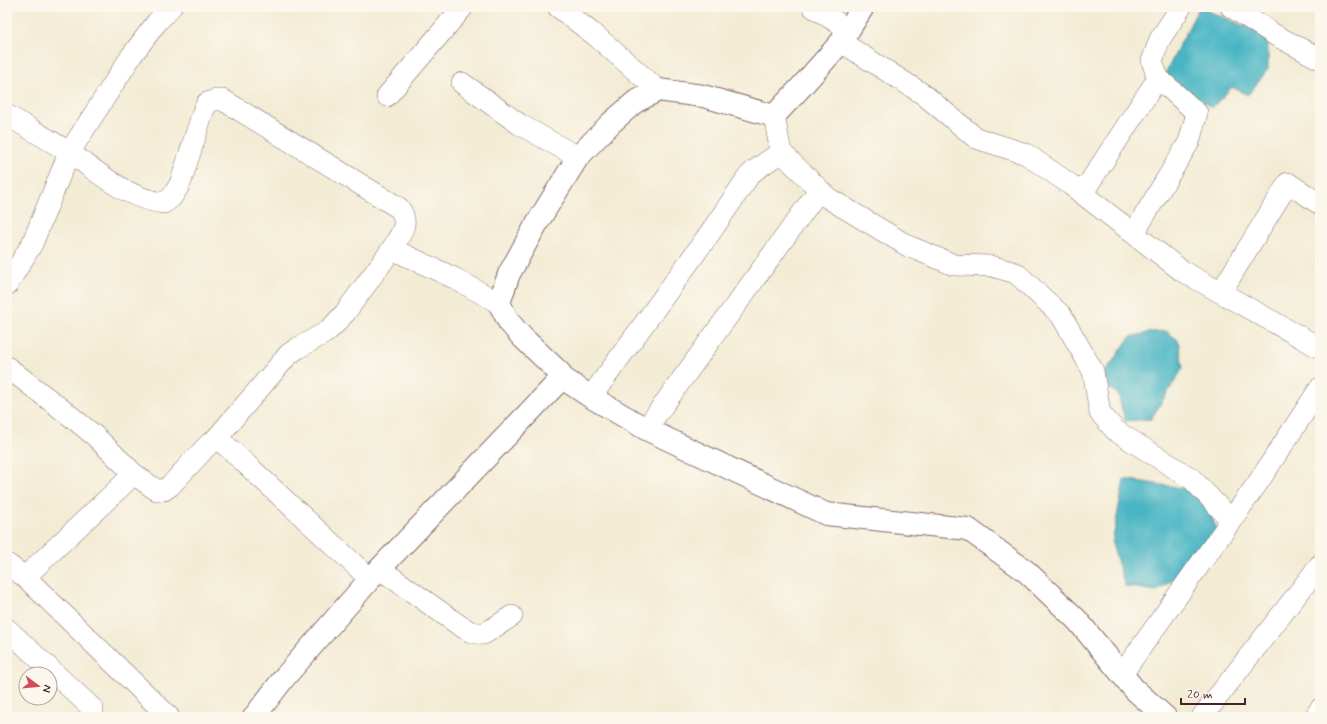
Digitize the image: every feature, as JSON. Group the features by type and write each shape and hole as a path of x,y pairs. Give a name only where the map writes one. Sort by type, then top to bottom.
{"street":[{"path":"7,285 32,244 69,153 132,56 157,22 171,7"},
{"path":"387,96 463,7"},
{"path":"558,7 596,36 658,90 703,96 774,116"},
{"path":"813,7 845,36 923,94 976,138 1026,154 1082,194 1182,271 1320,348"},
{"path":"774,116 845,36 863,7"},
{"path":"1134,233 1189,142 1197,113 1158,78 1152,61 1160,39 1181,7"},
{"path":"1243,10 1275,35 1320,59"},
{"path":"1082,194 1158,78"},
{"path":"462,83 519,124 578,157"},
{"path":"499,303 509,274 537,223 578,157 611,123 635,102 658,90"},
{"path":"7,115 69,153 123,190 141,198 164,202 172,197 180,184 207,103 215,100 223,100 399,208 404,215 403,230 392,249 345,313 325,333 289,354 214,441 209,444 164,490 157,490 134,474 96,437 7,366"},
{"path":"774,116 781,152 828,198 908,246 954,265 990,266 1016,273 1061,315 1093,371 1100,413 1116,431 1192,479 1231,520"},
{"path":"592,397 710,233 748,177 781,152"},
{"path":"1221,292 1288,183 1320,204"},
{"path":"646,429 819,190"},
{"path":"392,249 454,278 499,303 509,322 522,337 560,373 561,377 646,429 826,514 968,529 1032,577 1077,620 1134,689 1164,717"},
{"path":"254,717 284,678 375,574 558,383 561,377"},
{"path":"1122,674 1256,484 1320,388"},
{"path":"214,441 220,442 232,450 375,574 459,625 471,632 484,634 512,616"},
{"path":"25,577 134,474"},
{"path":"7,564 25,577 169,717"},
{"path":"1202,717 1320,565"},
{"path":"7,630 93,709"},
{"path":"1315,717 1320,709"}],"water":[{"path":"1199,7 1268,36 1268,69 1248,95 1232,87 1212,108 1165,74"},
{"path":"1166,331 1178,340 1183,368 1151,419 1125,421 1118,394 1099,381 1130,337 1151,332"},
{"path":"1124,479 1201,491 1217,530 1191,567 1157,591 1125,586 1112,544"}]}
